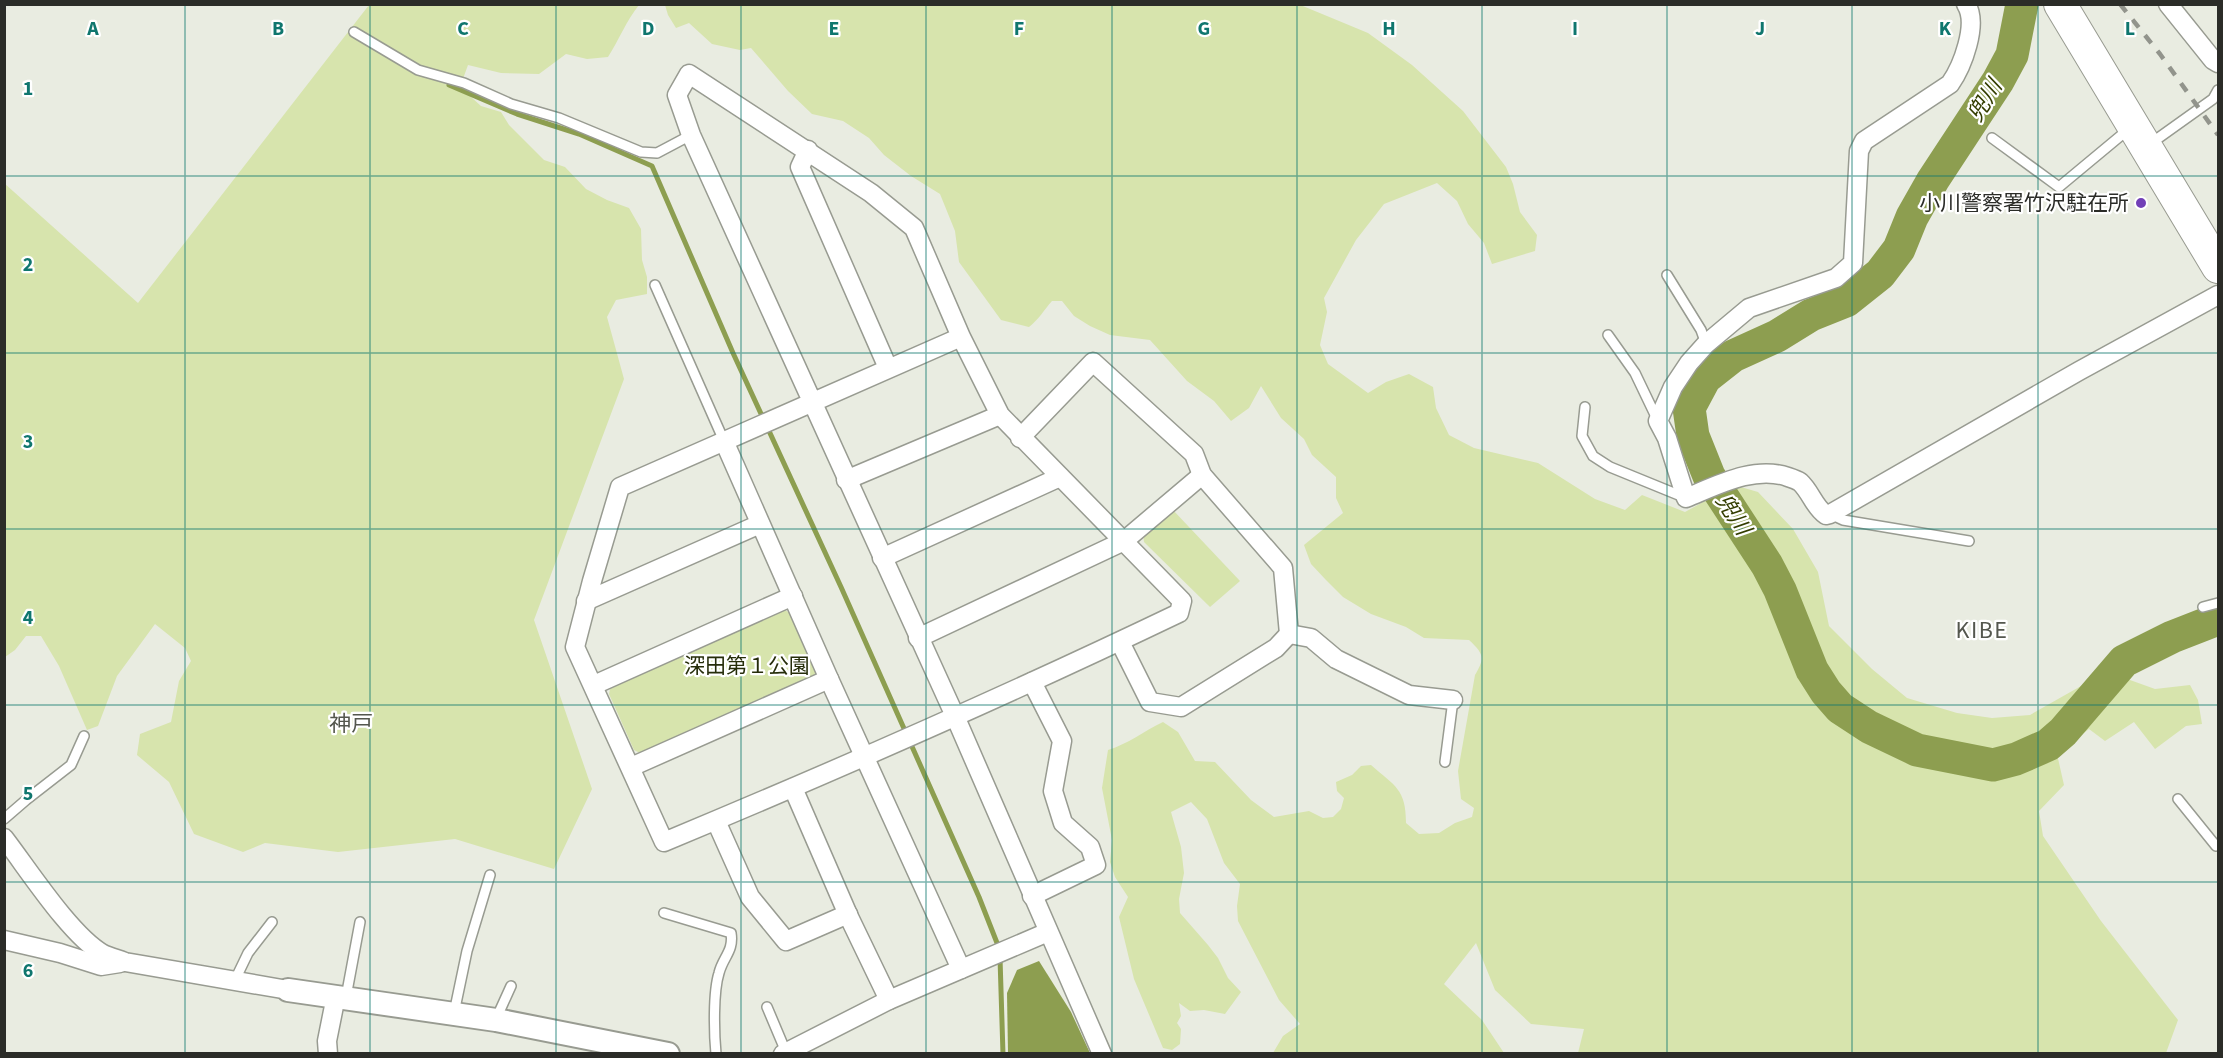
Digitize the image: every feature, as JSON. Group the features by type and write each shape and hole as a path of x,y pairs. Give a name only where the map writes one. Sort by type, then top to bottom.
{"highway":[{"path":"2060,4 2218,267"}],"street":[{"path":"1966,4 1971,24 1960,70 1950,84 1864,141 1859,151 1853,263 1836,278 1749,308 1706,344 1689,363 1673,387 1658,421 1667,438 1686,498 1736,478 1758,474 1781,475 1800,481 1820,511 1826,515 1830,514 2079,371 2218,295"},
{"path":"2168,4 2213,60 2218,63"},
{"path":"961,337 888,368 811,402 621,487 586,601 575,647 664,842 793,788 864,756 955,716 1032,682 1120,642 1179,614 1182,601 1000,416 961,337 914,228 871,192 689,74 677,95 691,135 811,402 846,480 955,716 1102,1053"},
{"path":"808,150 800,167 888,368"},
{"path":"1020,438 1093,362 1194,454 1202,475 1283,568 1289,634 1276,648 1180,707 1150,702 1120,642"},
{"path":"846,480 1000,416"},
{"path":"724,441 961,969"},
{"path":"918,638 1124,541 1202,475"},
{"path":"882,558 1060,477"},
{"path":"586,601 760,524"},
{"path":"594,685 793,596"},
{"path":"1289,634 1311,638 1336,659 1409,695 1453,700"},
{"path":"631,767 829,679"},
{"path":"1032,682 1062,741 1053,791 1063,823 1090,847 1096,865 1032,896"},
{"path":"793,788 848,914 889,1000"},
{"path":"716,821 750,897 786,941 848,914"},
{"path":"4,838 65,918 86,940 101,953 125,962 288,990 496,1020 668,1053"},
{"path":"784,1053 889,1000 1048,932"},
{"path":"4,940 50,950 101,966 125,962"},
{"path":"328,1053 327,1041 341,997"}],"lane":[{"path":"354,32 418,70 464,83 511,104 559,118 641,152 657,153 691,135"},
{"path":"1992,138 2059,187 2140,135 2213,99 2218,90"},
{"path":"1667,275 1701,330 1706,344"},
{"path":"655,285 724,441"},
{"path":"1608,335 1635,373 1658,421"},
{"path":"1584,406 1582,436 1593,456 1610,467 1686,498"},
{"path":"1830,514 1843,519 1969,541"},
{"path":"2203,607 2218,603"},
{"path":"1445,762 1453,700"},
{"path":"4,819 71,765 84,736"},
{"path":"2178,799 2216,846 2218,844"},
{"path":"454,1013 466,951 490,875"},
{"path":"664,913 731,933 733,943 718,973 714,1033 716,1053"},
{"path":"235,980 248,953 272,922"},
{"path":"341,997 360,922"},
{"path":"496,1020 511,986"},
{"path":"767,1007 784,1053"}],"green space":[{"path":"1298,4 1368,33 1412,65 1463,111 1506,167 1520,212 1537,235 1535,251 1492,264 1484,243 1468,224 1457,201 1437,183 1384,204 1356,240 1324,298 1327,312 1320,345 1328,364 1368,393 1386,382 1409,374 1433,387 1436,408 1449,435 1474,448 1538,463 1595,499 1625,510 1642,495 1685,512 1734,485 1758,492 1793,529 1818,572 1829,626 1872,669 1907,698 1957,713 1992,718 2030,715 2105,671 2155,689 2190,685 2198,700 2202,724 2186,726 2155,749 2134,722 2105,741 2089,729 2057,754 2064,785 2039,811 2043,836 2101,921 2178,1020 2166,1053 1578,1053 1584,1029 1531,1024 1495,990 1476,943 1444,984 1482,1020 1504,1053 1273,1053 1283,1036 1300,1024 1279,1000 1238,921 1237,906 1240,884 1224,863 1207,819 1191,802 1171,812 1181,847 1184,873 1179,899 1180,913 1208,945 1218,958 1228,978 1241,992 1225,1014 1204,1010 1190,1011 1179,1003 1181,1016 1177,1023 1181,1029 1180,1044 1172,1050 1163,1048 1134,979 1119,917 1128,897 1115,877 1110,862 1112,840 1102,788 1108,750 1163,722 1178,732 1195,761 1215,762 1251,800 1274,817 1309,811 1323,818 1333,817 1341,809 1344,798 1337,791 1336,782 1352,775 1361,766 1371,765 1398,789 1404,803 1406,823 1419,834 1439,833 1455,823 1472,817 1474,808 1461,799 1458,771 1475,675 1481,660 1480,653 1469,640 1424,638 1406,627 1371,614 1343,597 1311,564 1304,545 1343,513 1336,498 1336,477 1312,455 1304,439 1281,418 1261,386 1249,408 1231,421 1214,401 1187,381 1150,340 1110,335 1074,316 1062,301 1052,301 1029,327 1001,320 959,262 955,231 940,194 911,176 884,155 869,138 843,121 812,114 788,91 751,48 740,50 712,44 689,23 676,28 665,5"},
{"path":"369,5 639,5 608,57 587,59 566,54 539,74 501,73 468,65 460,87 481,106 501,112 509,125 544,160 565,167 586,189 629,208 641,229 642,260 647,277 647,294 616,300 607,317 624,379 534,620 592,789 554,869 455,839 338,852 265,843 243,852 194,834 169,782 137,755 140,734 171,722 179,681 191,661 185,648 155,624 117,676 98,726 87,730 59,666 41,636 26,636 15,650 5,657 4,183 138,303"},
{"path":"1172,509 1240,581 1210,607 1144,542 1143,533"},
{"name":"深田第１公園","path":"782,608 791,614 815,670 815,677 642,754 634,750 609,694 611,685"}],"shaded area":[{"path":"1039,961 1071,1012 1090,1053 1008,1053 1007,993 1017,970"}],"waterway":[{"name":"兜川","path":"2022,4 2012,55 1998,81 1933,180 1912,217 1899,249 1880,274 1846,301 1811,315 1777,336 1733,356 1705,378 1689,408 1693,436 1709,476 1767,565 1780,590 1812,670 1826,692 1840,708 1869,727 1917,750 1993,765 2016,759 2048,745 2063,732 2124,661 2172,637 2218,619"},
{"path":"2019,21 2033,4"},
{"path":"449,85 517,114 579,134 652,166 733,353 841,587 979,897 999,948"},
{"path":"1000,958 1003,1054"}],"railway":[{"path":"2120,4 2160,54 2218,135"}],"place":[{"name":"小川警察署竹沢駐在所","path":"2141,203"}],"district":[{"name":"KIBE","path":"1982,630"},
{"name":"神戸","path":"351,723"}]}
